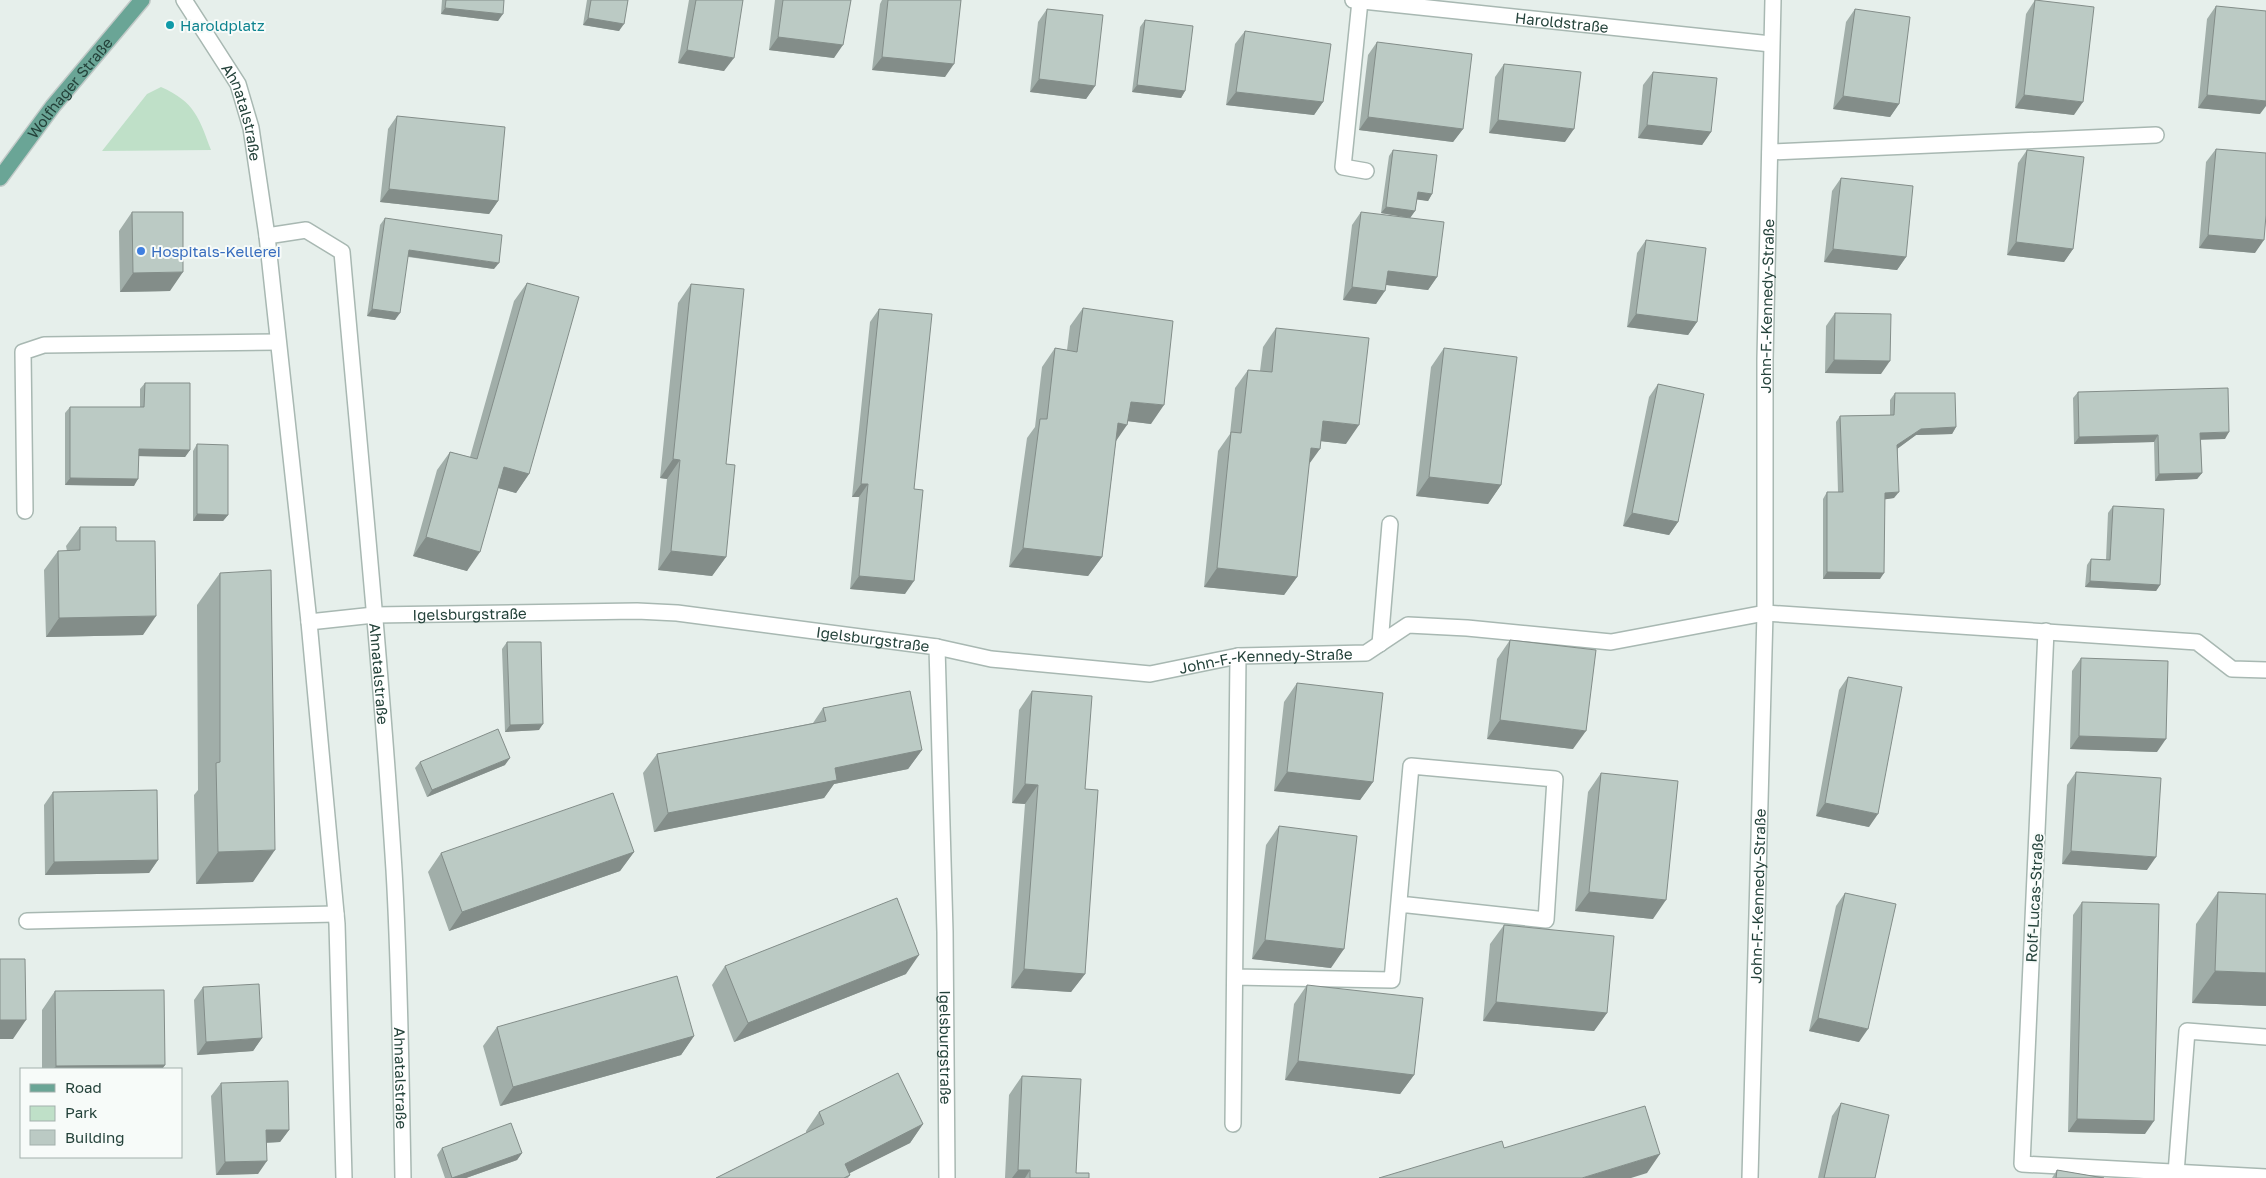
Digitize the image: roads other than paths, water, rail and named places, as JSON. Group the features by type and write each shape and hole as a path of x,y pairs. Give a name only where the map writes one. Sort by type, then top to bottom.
{"main road":[{"name":"Wolfhager Straße","path":"0,178 53,106 142,0"}],"street":[{"name":"Ahnatalstraße","path":"184,0 238,84 251,128 267,236 309,622 336,914 344,1178"},
{"name":"Haroldstraße","path":"1357,0 1771,44"},
{"path":"1357,0 1343,167 1366,171"},
{"name":"John-F.-Kennedy-Straße","path":"1750,1178 1765,613 1765,358 1773,0"},
{"path":"1770,152 2156,134"},
{"name":"Ahnatalstraße","path":"267,236 306,230 342,252 374,615 394,872 401,1055 403,1178"},
{"path":"25,511 23,352 44,345 278,342"},
{"path":"1380,644 1390,524"},
{"name":"Igelsburgstraße","path":"309,622 374,615 637,611 677,613 937,647 945,924 947,1178"},
{"name":"John-F.-Kennedy-Straße","path":"937,647 992,659 1150,674 1238,656 1366,653 1408,625 1467,628 1611,642 1765,613"},
{"path":"1765,613 2197,642 2232,669 2266,670"},
{"name":"Rolf-Lucas-Straße","path":"2046,631 2022,1171 2176,1173 2266,1177"},
{"path":"1233,1124 1238,656"},
{"path":"1235,978 1392,980 1399,904 1412,766 1555,779 1546,920 1399,904"},
{"path":"27,921 336,914"},
{"path":"2176,1173 2187,1032 2266,1037"}],"place":[{"name":"Haroldplatz","path":"170,25"},
{"name":"Hospitals-Kellerei","path":"141,251"}]}
